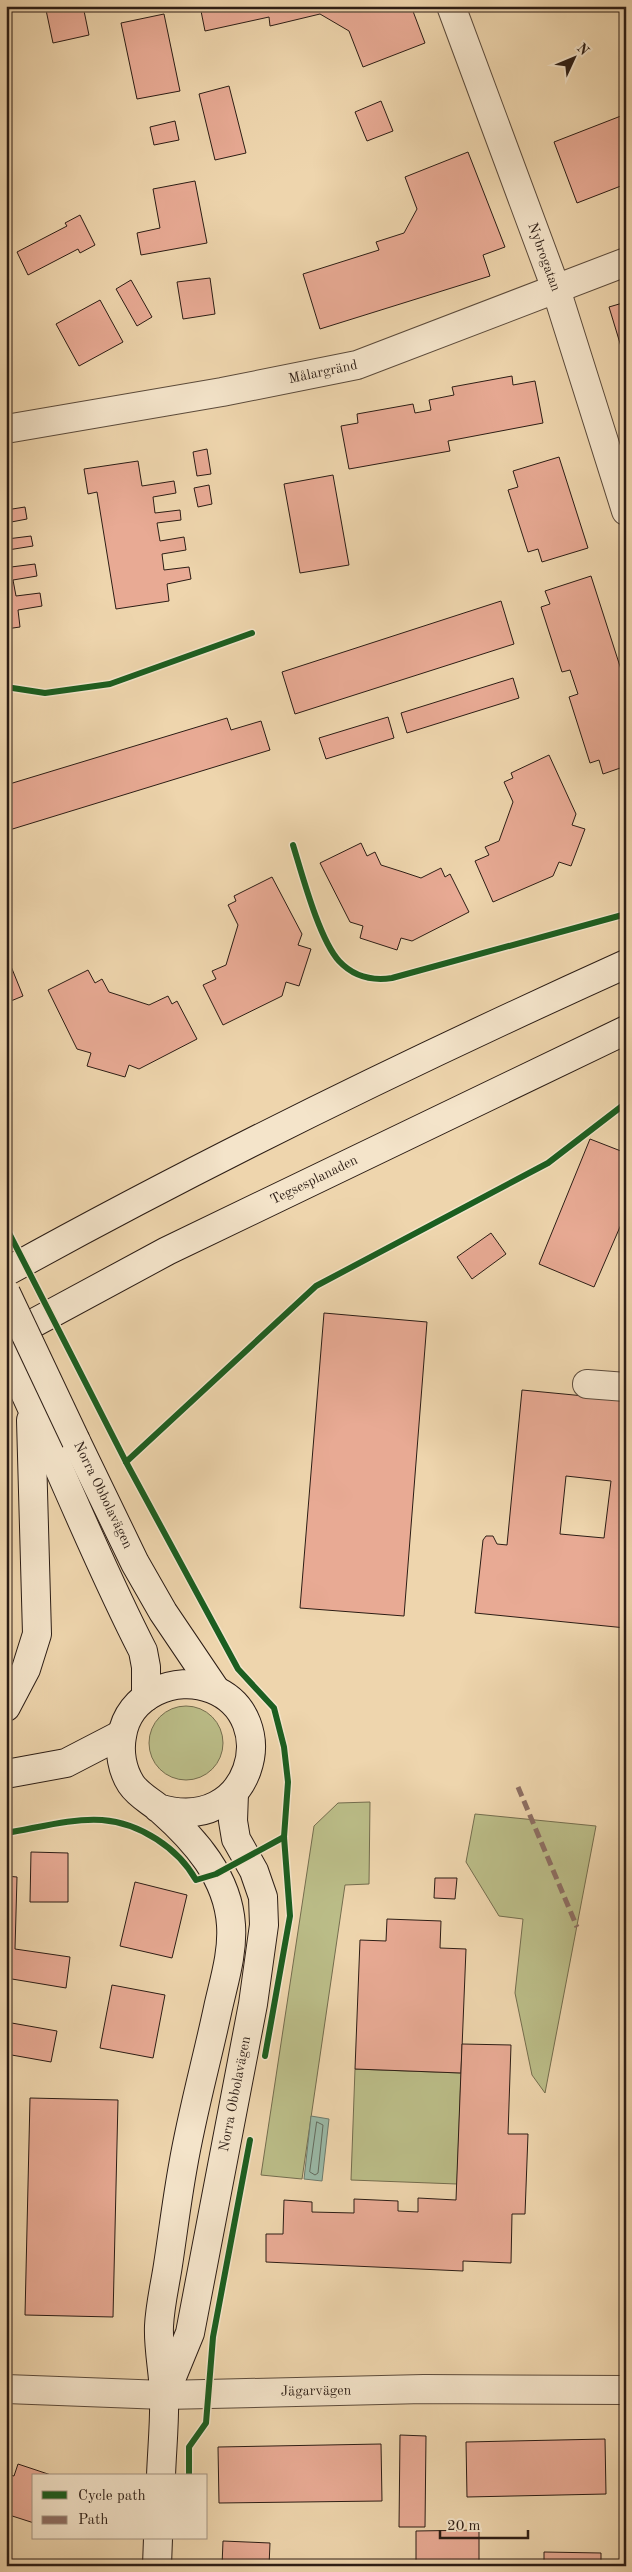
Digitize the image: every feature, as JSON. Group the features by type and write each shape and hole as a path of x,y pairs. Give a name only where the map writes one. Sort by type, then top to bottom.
{"street":[{"name":"Nybrogatan","path":"451,6 556,289 626,511"},
{"name":"Målargränd","path":"6,428 222,392 357,365 626,262"},
{"path":"6,1272 137,1199 502,1020 626,964"},
{"name":"Tegsesplanaden","path":"6,1338 167,1251 626,1030"},
{"name":"Norra Obbolavägen","path":"6,1293 54,1453 99,1563 143,1651 146,1667 146,1697"},
{"path":"6,1353 54,1453 36,1634 26,1669 6,1707"},
{"path":"587,1384 626,1387"},
{"name":"Norra Obbolavägen","path":"54,1453 140,1571 163,1612 214,1689"},
{"name":"Norra Obbolavägen","path":"158,1808 182,1813 206,1810 221,1803 234,1793 246,1774 251,1751 250,1732 242,1715 230,1700 214,1689 197,1684 179,1683 162,1688 146,1697 135,1707 122,1734 121,1751 124,1768 132,1785 144,1798 158,1808 189,1837 216,1874 226,1897 231,1926 228,1964 183,2164 160,2317 164,2395 161,2474"},
{"path":"6,1774 66,1763 122,1734"},
{"name":"Norra Obbolavägen","path":"164,2395 190,2333 253,2004 264,1925 263,1897 254,1871 236,1839 233,1821 234,1793"},
{"name":"Jägarvägen","path":"6,2389 164,2395 424,2389 626,2390"},
{"path":"157,2566 158,2540"}],"green space":[{"path":"179,1706 193,1706 207,1712 217,1722 223,1736 221,1757 207,1774 193,1780 179,1780 165,1774 155,1764 149,1750 149,1736 155,1722 165,1712"},
{"path":"370,1802 369,1884 345,1885 302,2179 261,2175 314,1826 338,1803"},
{"path":"475,1814 596,1826 545,2093 532,2075 515,1993 523,1919 499,1916 466,1862"},
{"path":"355,2069 461,2073 457,2184 351,2180"}],"water":[{"path":"311,2116 329,2119 322,2181 304,2179"}],"building":[{"path":"63,6 83,6 89,35 53,43 46,10"},
{"path":"200,6 411,6 425,43 363,67 349,31 320,14 270,26 269,17 205,31"},
{"path":"164,14 180,91 137,99 121,23"},
{"path":"229,86 246,153 215,160 199,94"},
{"path":"381,101 393,131 367,141 355,112"},
{"path":"626,114 626,184 577,203 554,142"},
{"path":"175,121 179,140 154,145 150,127"},
{"path":"468,152 505,247 483,255 490,276 320,329 303,274 379,250 376,242 404,233 417,209 405,177"},
{"path":"195,181 207,243 141,255 137,233 160,228 153,189"},
{"path":"80,215 95,245 80,253 78,249 28,275 17,252 67,226 65,223"},
{"path":"210,278 215,314 183,319 177,282"},
{"path":"131,280 152,317 137,326 116,289"},
{"path":"100,300 123,342 79,366 56,324"},
{"path":"626,302 626,363 609,307"},
{"path":"512,376 513,385 535,381 543,423 448,441 450,451 349,469 341,426 358,423 357,414 413,404 415,413 431,410 429,400 454,395 452,387"},
{"path":"207,449 211,474 197,476 193,452"},
{"path":"559,457 588,548 542,562 538,549 528,552 508,490 518,487 513,471"},
{"path":"138,461 142,486 174,481 176,493 153,497 155,513 180,510 181,520 157,523 160,541 184,537 186,550 162,554 164,570 189,567 191,579 167,584 169,601 116,609 97,492 88,494 84,469"},
{"path":"333,475 349,565 300,573 284,484"},
{"path":"209,485 212,504 198,507 194,488"},
{"path":"25,507 27,519 6,523 6,510"},
{"path":"6,536 7,539 31,536 33,546 8,550 11,567 35,564 37,576 13,580 16,596 40,593 42,606 18,610 20,627 6,629"},
{"path":"591,576 626,685 626,766 603,774 599,760 590,763 569,697 578,694 570,670 562,672 541,607 550,604 545,591"},
{"path":"501,601 514,644 295,714 282,672"},
{"path":"513,678 519,698 407,733 401,713"},
{"path":"388,717 394,738 326,759 319,738"},
{"path":"227,718 231,730 261,721 270,750 6,831 6,785"},
{"path":"549,755 576,814 572,825 585,829 571,866 559,862 553,876 493,902 475,861 489,855 485,847 499,841 513,802 504,782 513,778 511,773"},
{"path":"361,843 367,856 375,852 381,865 421,878 441,868 445,877 450,874 469,912 412,941 401,938 397,950 360,938 363,926 350,922 320,863"},
{"path":"272,877 302,934 298,945 311,949 299,986 286,982 282,996 223,1025 203,985 216,979 212,971 226,965 238,925 228,905 236,901 234,896"},
{"path":"6,954 23,996 6,1003"},
{"path":"88,970 95,983 102,979 109,992 149,1005 168,996 172,1004 177,1001 197,1039 139,1069 129,1065 125,1077 87,1066 91,1053 77,1049 48,990"},
{"path":"590,1139 626,1153 626,1213 594,1287 539,1264"},
{"path":"491,1233 506,1254 472,1279 457,1257"},
{"path":"324,1313 427,1322 404,1616 300,1608"},
{"path":"522,1390 626,1400 626,1628 475,1613 483,1540 486,1536 493,1536 497,1544 507,1545","holes":["566,1476 611,1481 604,1538 560,1534"]},
{"path":"31,1852 68,1853 68,1902 30,1902"},
{"path":"6,1876 17,1877 15,1949 70,1957 66,1988 6,1978"},
{"path":"435,1878 457,1878 455,1899 434,1898"},
{"path":"135,1882 187,1895 172,1958 120,1946"},
{"path":"387,1919 441,1921 440,1948 466,1949 461,2073 355,2069 360,1940 386,1941"},
{"path":"112,1985 165,1995 153,2058 100,2048"},
{"path":"6,2022 57,2031 51,2062 6,2054"},
{"path":"462,2044 511,2045 508,2134 528,2134 525,2214 512,2214 511,2263 463,2261 463,2271 266,2262 266,2234 283,2234 284,2200 312,2202 312,2212 354,2213 354,2199 398,2201 398,2211 418,2212 418,2198 456,2200"},
{"path":"30,2098 118,2100 113,2317 25,2315"},
{"path":"400,2435 426,2436 425,2527 399,2527"},
{"path":"605,2439 606,2494 467,2497 466,2442"},
{"path":"381,2444 382,2501 219,2503 218,2447"},
{"path":"18,2464 48,2474 32,2474 32,2522 6,2514 6,2474 14,2476"},
{"path":"479,2530 479,2566 416,2566 416,2531"},
{"path":"223,2541 270,2543 269,2566 222,2566"},
{"path":"544,2552 601,2553 601,2566 544,2566"}],"marked path":[{"path":"518,1787 577,1927"}],"cycle path":[{"path":"6,687 45,693 110,684 252,633"},
{"path":"293,845 312,906 332,951 344,966 357,974 370,978 392,978 626,914"},
{"path":"126,1462 316,1286 548,1163 626,1103"},
{"path":"6,1227 126,1462 238,1669 274,1708 284,1747 288,1782 284,1837 290,1916 265,2056"},
{"path":"6,1833 78,1820 116,1822 130,1826 157,1839 179,1858 196,1880 216,1874 284,1837"},
{"path":"189,2474 189,2447 206,2423 213,2337 250,2140"}]}
